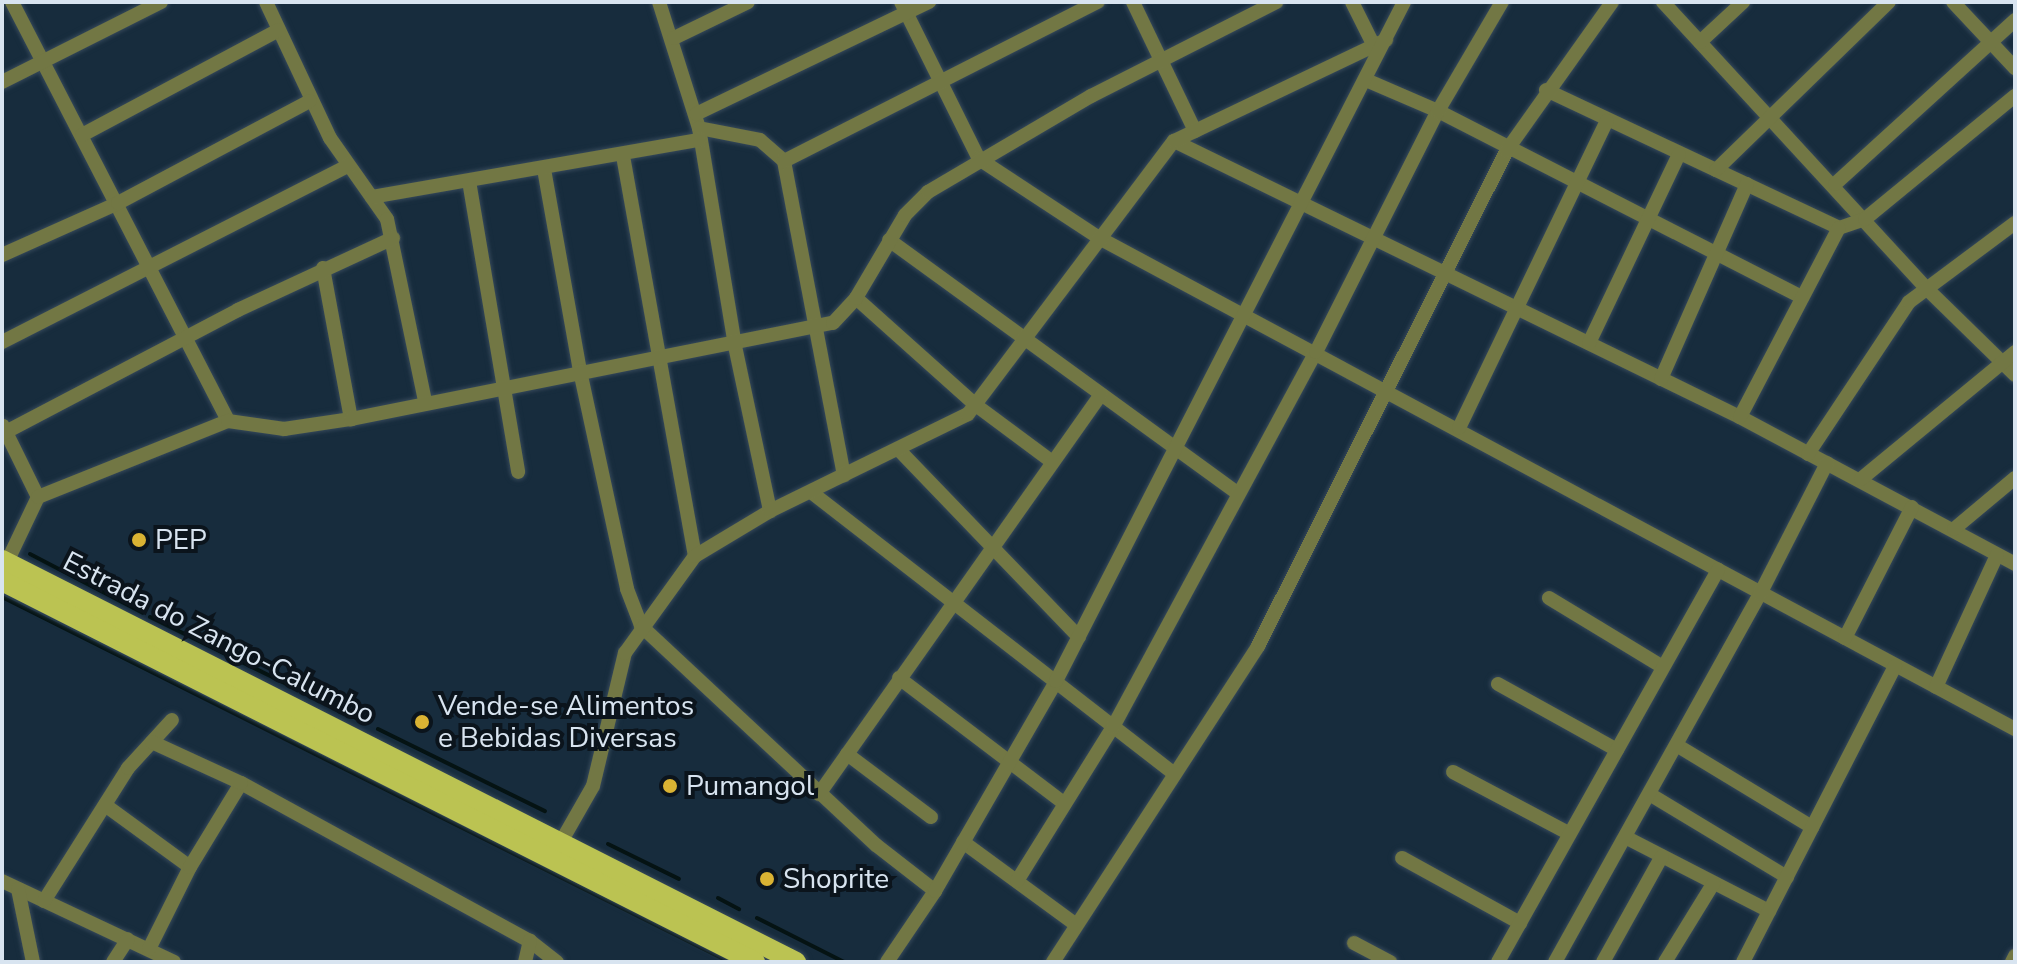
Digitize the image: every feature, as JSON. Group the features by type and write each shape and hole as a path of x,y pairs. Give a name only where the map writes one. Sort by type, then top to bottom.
{"main road":[{"name":"Estrada do Zango-Calumbo","path":"4,567 561,842 796,962"},
{"name":"Estrada do Zango-Calumbo","path":"4,567 753,962"}],"street":[{"path":"12,2 189,337 228,421"},
{"path":"2,82 161,2"},
{"path":"266,2 310,101 348,166 372,197 393,238 425,401"},
{"path":"659,2 674,38 698,127 735,346 770,511"},
{"path":"674,38 748,2"},
{"path":"372,197 623,156 698,127 904,8 929,2"},
{"path":"784,161 1098,2"},
{"path":"1133,2 1195,131"},
{"path":"4,567 38,497 228,421 284,429 351,419 425,401 580,371 813,331 833,323 856,298 889,240 928,192 979,159 1276,2"},
{"path":"1352,2 1380,43"},
{"path":"887,962 935,891 1056,681 1366,80 1380,43 1404,2"},
{"path":"1017,881 1113,727 1316,352 1438,111 1502,2"},
{"path":"1053,962 1258,646 1389,391 1507,150 1546,90 1612,2"},
{"path":"1663,2 1835,184 1927,289 2015,375"},
{"path":"1700,42 1743,2"},
{"path":"1716,170 1889,2"},
{"path":"1953,2 2014,64"},
{"path":"904,8 943,81 979,159 1101,239 1459,428 1760,594 2015,729"},
{"path":"1835,184 2015,20"},
{"path":"82,135 279,30"},
{"path":"561,842 593,786 614,686 641,626 695,556 770,511 898,449 977,406 1174,141 1380,43"},
{"path":"1366,80 1438,111 1507,150 1650,218 1802,297"},
{"path":"1546,90 1839,228"},
{"path":"1740,417 1839,228 1865,219 2015,96"},
{"path":"2,255 118,203 310,101"},
{"path":"1459,428 1607,121"},
{"path":"698,127 760,140 784,161 813,331 844,475"},
{"path":"1174,141 1740,417 2015,564"},
{"path":"1589,343 1679,154"},
{"path":"623,156 695,556"},
{"path":"2,342 348,166"},
{"path":"544,169 580,371 627,589 641,626 819,794 935,891"},
{"path":"469,181 518,472"},
{"path":"1661,379 1747,184"},
{"path":"1808,454 1900,314 1927,289 2015,223"},
{"path":"38,497 3,430 323,268 393,238"},
{"path":"889,240 1239,494"},
{"path":"323,268 351,419"},
{"path":"856,298 977,406 1051,461"},
{"path":"1861,479 2015,352"},
{"path":"819,794 952,601 1101,394"},
{"path":"898,449 1079,637"},
{"path":"1555,962 1678,746 1827,463"},
{"path":"1954,529 2015,478"},
{"path":"811,492 1174,774"},
{"path":"1845,638 1912,507"},
{"path":"1936,687 1997,555"},
{"path":"1498,962 1718,570"},
{"path":"1549,598 1663,667"},
{"path":"1743,962 1895,666"},
{"path":"899,678 1011,759 1065,804"},
{"path":"1498,684 1617,750"},
{"path":"44,901 105,805 172,720"},
{"path":"152,742 241,783 530,941 557,962"},
{"path":"1678,746 1812,827"},
{"path":"847,754 931,817"},
{"path":"1453,772 1570,834"},
{"path":"149,949 190,867 241,783"},
{"path":"1651,795 1787,877"},
{"path":"105,805 190,867"},
{"path":"1627,838 1769,911"},
{"path":"963,842 1075,924"},
{"path":"1603,962 1662,856"},
{"path":"1402,858 1520,923"},
{"path":"2,881 174,962"},
{"path":"1665,962 1713,884"},
{"path":"18,889 33,962"},
{"path":"113,962 128,939"},
{"path":"525,962 530,941"},
{"path":"1354,943 1390,962"},
{"path":"2012,962 2015,956"}],"waterway":[{"path":"30,554 143,613"},
{"path":"2,597 730,962"},
{"path":"150,617 364,722"},
{"path":"378,729 545,811"},
{"path":"608,844 679,879"},
{"path":"718,898 739,909"},
{"path":"757,918 844,962"}],"place":[{"name":"PEP","path":"139,540"},
{"name":"Vende-se Alimentos e Bebidas Diversas","path":"422,722"},
{"name":"Pumangol","path":"670,786"},
{"name":"Shoprite","path":"767,879"}]}
